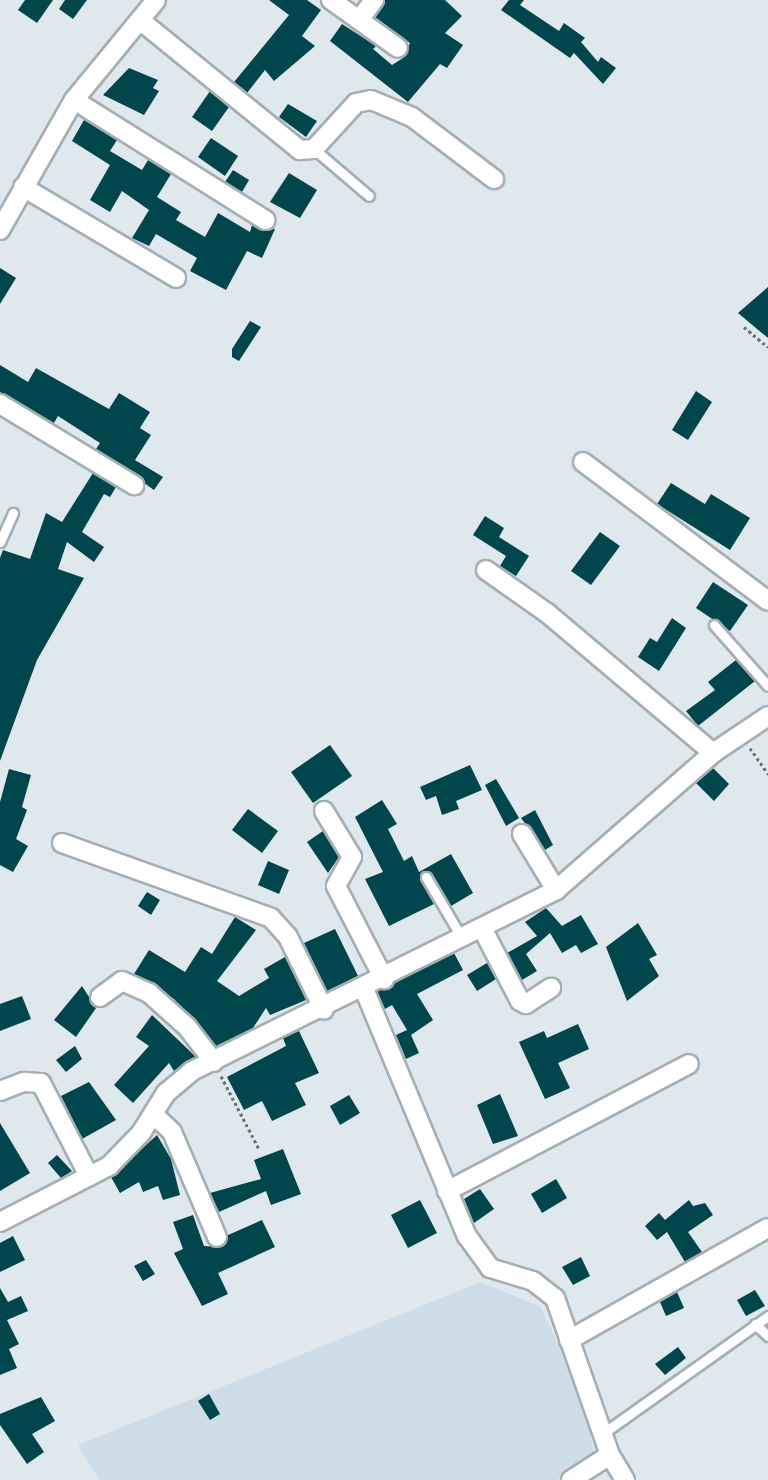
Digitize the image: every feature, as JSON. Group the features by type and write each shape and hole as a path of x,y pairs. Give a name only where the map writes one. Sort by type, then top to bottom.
{"street":[{"path":"0,230 74,100 156,0"},
{"path":"331,0 398,48"},
{"path":"360,19 374,0"},
{"path":"141,21 291,145 314,149 356,103 371,100 412,117 494,179"},
{"path":"74,100 265,220"},
{"path":"23,187 176,278"},
{"path":"0,404 134,486"},
{"path":"583,462 768,601"},
{"path":"486,570 547,613 713,753"},
{"path":"0,1222 89,1176 124,1154 176,1082 324,1010 556,890 713,753 768,716"},
{"path":"324,811 352,857 336,886 384,979"},
{"path":"522,834 556,890"},
{"path":"62,843 271,918 288,937 324,1010"},
{"path":"482,928 520,1001 526,1004 551,988"},
{"path":"100,997 122,981 149,993 187,1027 214,1062"},
{"path":"364,989 447,1191 481,1261 545,1287 555,1298 610,1455 625,1480"},
{"path":"447,1191 689,1064"},
{"path":"0,1091 24,1082 41,1083 89,1176"},
{"path":"153,1114 172,1132 217,1237"},
{"path":"569,1340 768,1228"},
{"path":"571,1480 610,1455"}],"lane":[{"path":"314,149 369,196"},
{"path":"0,542 13,513"},
{"path":"714,625 768,686"},
{"path":"426,877 462,938"},
{"path":"602,1434 768,1316"},
{"path":"755,1324 768,1336"}],"path":[{"path":"744,327 768,347"},
{"path":"740,735 768,774"},
{"path":"214,1062 259,1149"}],"shaded area":[{"path":"481,1282 541,1307 582,1396 594,1452 557,1480 99,1480 78,1445"}],"building":[{"path":"25,0 53,0 37,23 18,10"},
{"path":"65,0 87,0 73,19 59,9"},
{"path":"269,0 307,0 321,10 302,36 315,46 274,81 265,70 247,93 234,82 289,15"},
{"path":"385,0 445,0 462,16 445,33 463,45 447,68 440,64 408,102 330,41 342,24 376,46 373,49 392,65 403,58 410,43 375,17"},
{"path":"509,0 524,0 520,5 559,31 564,23 585,38 581,42 598,62 601,57 616,68 603,84 574,53 570,58 501,10"},
{"path":"129,68 158,80 153,88 159,91 144,115 103,95"},
{"path":"210,91 229,107 212,131 192,117"},
{"path":"288,104 317,121 306,137 279,117"},
{"path":"84,120 117,140 110,151 142,170 148,160 171,174 157,197 181,212 176,220 205,237 218,213 250,232 252,225 275,229 262,258 247,251 226,290 190,271 197,258 156,234 149,246 132,238 149,210 122,191 110,212 90,200 110,165 72,141"},
{"path":"211,138 238,156 225,176 198,157"},
{"path":"233,170 249,180 242,192 225,182"},
{"path":"289,173 317,190 300,218 270,202"},
{"path":"0,268 16,278 0,304"},
{"path":"768,287 768,338 738,313"},
{"path":"250,321 261,327 239,361 232,357 232,349"},
{"path":"0,365 28,382 36,368 109,409 119,393 150,412 140,428 151,435 135,460 163,477 154,490 96,449 100,443 58,416 54,423 0,392"},
{"path":"696,391 712,402 688,440 672,430"},
{"path":"93,473 116,487 110,497 104,494 82,532 104,547 94,562 67,542 58,569 84,578 37,660 0,761 0,558 3,550 30,559 46,513 62,522"},
{"path":"671,483 705,504 711,494 750,518 730,550 657,504"},
{"path":"485,516 504,528 499,537 529,556 516,576 500,566 506,556 473,535"},
{"path":"600,532 620,546 591,585 571,571"},
{"path":"713,582 748,605 730,631 696,608"},
{"path":"672,618 686,628 659,671 638,657 650,638 657,642"},
{"path":"736,660 755,681 698,726 686,711 715,690 708,682"},
{"path":"330,745 352,776 313,803 291,772"},
{"path":"470,765 482,790 456,801 459,809 442,815 436,796 426,800 420,787"},
{"path":"713,768 729,784 714,801 696,783"},
{"path":"9,769 31,775 22,807 27,810 16,839 28,846 13,872 0,865 0,802"},
{"path":"496,779 519,818 506,826 485,785"},
{"path":"382,800 397,824 388,829 404,861 412,856 419,872 451,854 473,893 451,906 432,874 423,871 420,880 434,904 389,926 365,879 383,872 355,817"},
{"path":"248,809 278,831 262,853 232,830"},
{"path":"535,810 553,845 545,850 521,818"},
{"path":"323,831 339,857 328,873 307,842"},
{"path":"268,861 289,870 279,894 258,885"},
{"path":"147,892 160,900 151,915 138,906"},
{"path":"546,908 562,926 581,915 598,944 581,953 576,945 562,953 550,933 526,954 537,971 522,980 507,953 537,936 525,922"},
{"path":"235,917 256,930 217,981 239,996 269,978 264,969 285,957 306,1000 270,1015 266,1008 253,1028 216,1046 174,999 134,974 149,950 185,972 201,947 212,954"},
{"path":"638,923 657,955 649,959 659,976 627,1001 606,947"},
{"path":"335,929 358,976 327,991 304,943"},
{"path":"454,953 463,970 417,994 433,1020 411,1035 419,1053 406,1059 396,1035 407,1030 392,1005 385,1009 377,991"},
{"path":"487,963 496,979 477,991 467,975"},
{"path":"82,986 96,1008 76,1037 54,1020"},
{"path":"22,996 31,1019 0,1031 0,1004"},
{"path":"152,1015 196,1057 174,1071 169,1063 133,1103 114,1085 149,1046 136,1037"},
{"path":"578,1024 589,1049 558,1063 570,1088 545,1099 519,1042 544,1031 547,1038"},
{"path":"299,1031 319,1073 295,1083 306,1105 272,1121 262,1101 244,1110 227,1077 286,1046 283,1038"},
{"path":"75,1046 82,1059 66,1072 56,1060"},
{"path":"89,1082 116,1120 82,1139 61,1096"},
{"path":"500,1094 518,1136 493,1144 477,1105"},
{"path":"349,1095 360,1113 340,1125 330,1106"},
{"path":"0,1123 30,1173 0,1191"},
{"path":"157,1135 171,1159 180,1195 163,1200 158,1186 143,1192 139,1182 120,1193 111,1177"},
{"path":"283,1149 301,1194 271,1205 266,1191 219,1212 210,1193 261,1179 254,1160"},
{"path":"57,1155 72,1171 61,1178 48,1163"},
{"path":"556,1179 567,1198 542,1213 531,1194"},
{"path":"480,1189 494,1209 474,1223 464,1199"},
{"path":"420,1200 437,1233 408,1248 391,1215"},
{"path":"689,1200 693,1206 705,1203 713,1215 688,1232 702,1252 685,1262 667,1232 657,1240 645,1226 659,1213 665,1220"},
{"path":"193,1215 204,1246 222,1247 228,1235 262,1220 275,1247 218,1273 228,1294 202,1306 174,1253 183,1249 173,1222"},
{"path":"13,1236 25,1260 0,1272 0,1243"},
{"path":"581,1257 590,1276 573,1285 562,1267"},
{"path":"146,1260 155,1274 143,1281 134,1266"},
{"path":"0,1288 8,1302 21,1296 28,1311 7,1320 19,1344 9,1349 17,1368 0,1375"},
{"path":"755,1290 765,1306 746,1316 737,1300"},
{"path":"677,1292 684,1308 666,1316 660,1302"},
{"path":"678,1347 686,1358 665,1375 655,1364"},
{"path":"209,1394 220,1414 210,1420 198,1401"},
{"path":"41,1397 55,1421 32,1434 44,1452 27,1464 0,1425 0,1414"}]}
